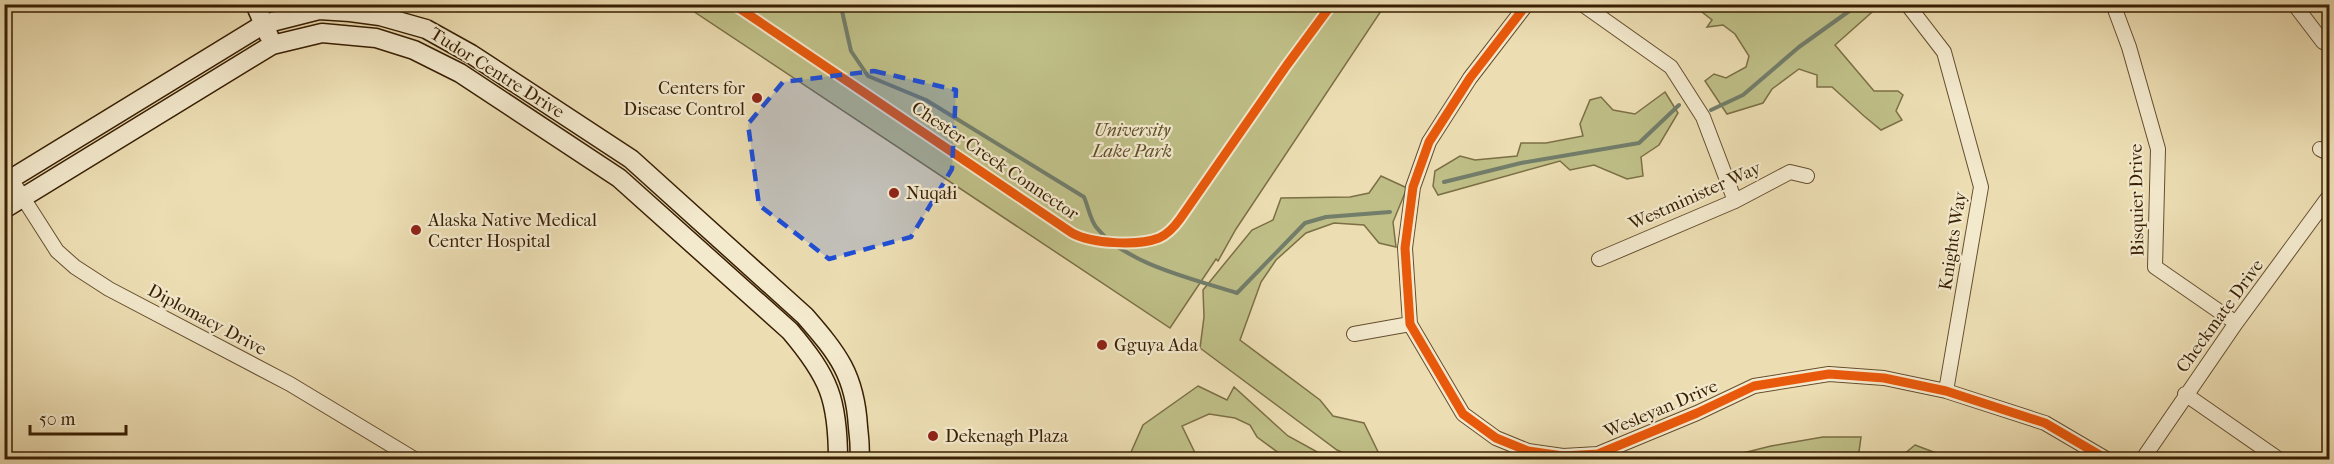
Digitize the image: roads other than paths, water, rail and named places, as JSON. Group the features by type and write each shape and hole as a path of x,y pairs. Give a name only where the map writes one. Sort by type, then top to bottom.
{"street":[{"path":"255,4 272,45"},
{"name":"Wesleyan Drive","path":"1527,4 1470,78 1429,142 1413,188 1405,248 1410,324 1463,414 1496,438 1528,451 1563,456 1599,457 1754,386 1829,374 1884,378 1946,391 2045,423 2108,459"},
{"path":"1581,4 1671,67 1703,117 1736,201"},
{"name":"Knights Way","path":"1907,4 1944,52 1981,187 1946,391"},
{"name":"Bisquier Drive","path":"2112,4 2129,46 2158,149 2156,267 2236,323"},
{"path":"2294,4 2323,42 2330,44"},
{"name":"Tudor Centre Drive","path":"8,181 264,24 319,10 380,16 426,29 471,54 631,159 805,316 830,344 849,376 857,406 859,459"},
{"name":"Tudor Centre Drive","path":"4,209 272,45 322,33 376,38 414,50 460,73 619,178 789,331 812,357 828,385 835,410 838,459"},
{"name":"Westminister Way","path":"1599,259 1736,201 1790,172 1807,176"},
{"name":"Diplomacy Drive","path":"8,181 24,197 57,251 75,267 109,289 290,384 416,459"},
{"name":"Checkmate Drive","path":"2142,459 2185,394 2329,197"},
{"path":"1354,334 1410,324"},
{"path":"2185,394 2280,459"}],"waterway":[{"path":"844,4 842,11 851,51 868,76 926,100 1084,197 1094,224 1109,240 1124,251 1161,269 1237,293 1305,223 1326,217 1390,212"},
{"path":"1711,110 1743,95 1799,47 1859,4"},
{"path":"1444,182 1521,163 1639,143 1679,105"}],"place":[{"name":"Centers for Disease Control","path":"757,98"},
{"name":"Nuqałi","path":"894,193"},
{"name":"Alaska Native Medical Center Hospital","path":"416,230"},
{"name":"Gguya Ada","path":"1102,345"},
{"name":"Dekenagh Plaza","path":"933,436"}],"park label":[{"name":"University Lake Park","path":"1132,140"}]}
